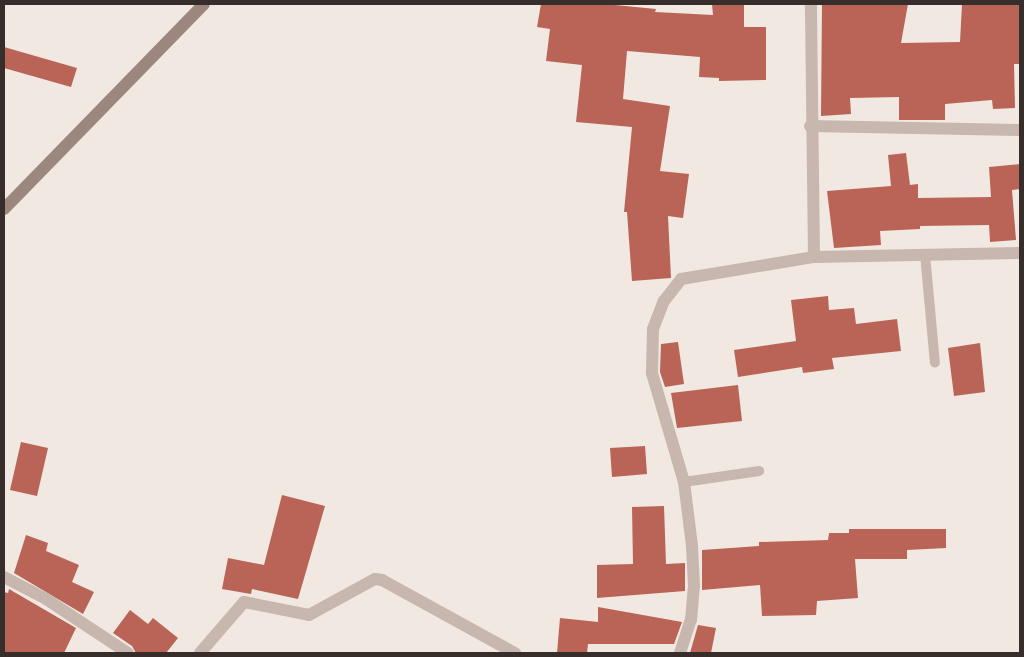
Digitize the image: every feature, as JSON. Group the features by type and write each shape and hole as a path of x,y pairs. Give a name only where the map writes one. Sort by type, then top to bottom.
{"street":[{"path":"4,209 204,4"},
{"path":"811,4 810,126 814,256"},
{"path":"810,126 1020,130"},
{"path":"680,653 691,620 694,586 684,482 652,373 653,329 664,300 681,279 814,256 1020,252"},
{"path":"4,577 46,599 128,653"},
{"path":"200,653 244,602 261,603 309,616 375,579 382,580 516,653"}],"lane":[{"path":"925,254 935,363"},
{"path":"684,482 759,471"}],"building":[{"path":"541,4 605,4 656,9 655,12 713,15 712,4 744,4 744,27 766,27 766,80 719,81 719,78 699,77 700,57 627,51 623,99 670,106 660,171 689,174 683,218 668,216 671,278 632,281 627,212 624,212 632,127 576,122 582,65 546,61 550,29 537,27"},
{"path":"822,4 908,4 901,43 960,42 962,4 1020,4 1020,64 1014,64 1015,108 993,109 992,100 945,104 945,120 899,120 899,97 850,98 851,114 821,116"},
{"path":"4,47 77,68 71,87 4,68"},
{"path":"906,153 910,185 918,184 918,198 991,197 989,167 1020,164 1020,189 1012,190 1016,240 990,242 989,225 920,226 920,229 880,231 881,245 834,248 827,191 891,186 888,155"},
{"path":"828,296 829,310 854,308 856,324 897,319 901,351 832,358 834,369 803,373 802,367 738,377 734,350 796,341 791,300"},
{"path":"678,342 684,384 665,387 660,372 661,344"},
{"path":"980,343 985,392 954,396 948,348"},
{"path":"738,385 742,421 677,428 671,393"},
{"path":"21,442 48,448 37,496 10,490"},
{"path":"645,446 647,474 612,477 610,448"},
{"path":"282,495 325,506 298,599 252,589 251,594 222,589 228,558 264,565"},
{"path":"664,506 666,564 685,563 685,591 597,598 597,565 633,564 632,507"},
{"path":"849,529 946,529 946,548 907,550 907,559 855,559 858,598 817,601 816,615 762,616 760,585 702,590 702,550 759,546 759,542 828,540 829,533 849,533"},
{"path":"26,535 48,543 46,551 79,565 72,582 94,592 83,614 14,573"},
{"path":"9,589 76,628 64,653 4,653 4,592 8,593"},
{"path":"598,607 682,622 674,644 588,644 587,653 557,653 560,618 598,622"},
{"path":"130,610 148,624 153,618 178,638 166,653 136,653 132,646 113,633"},
{"path":"698,625 716,628 711,653 690,653"}]}
